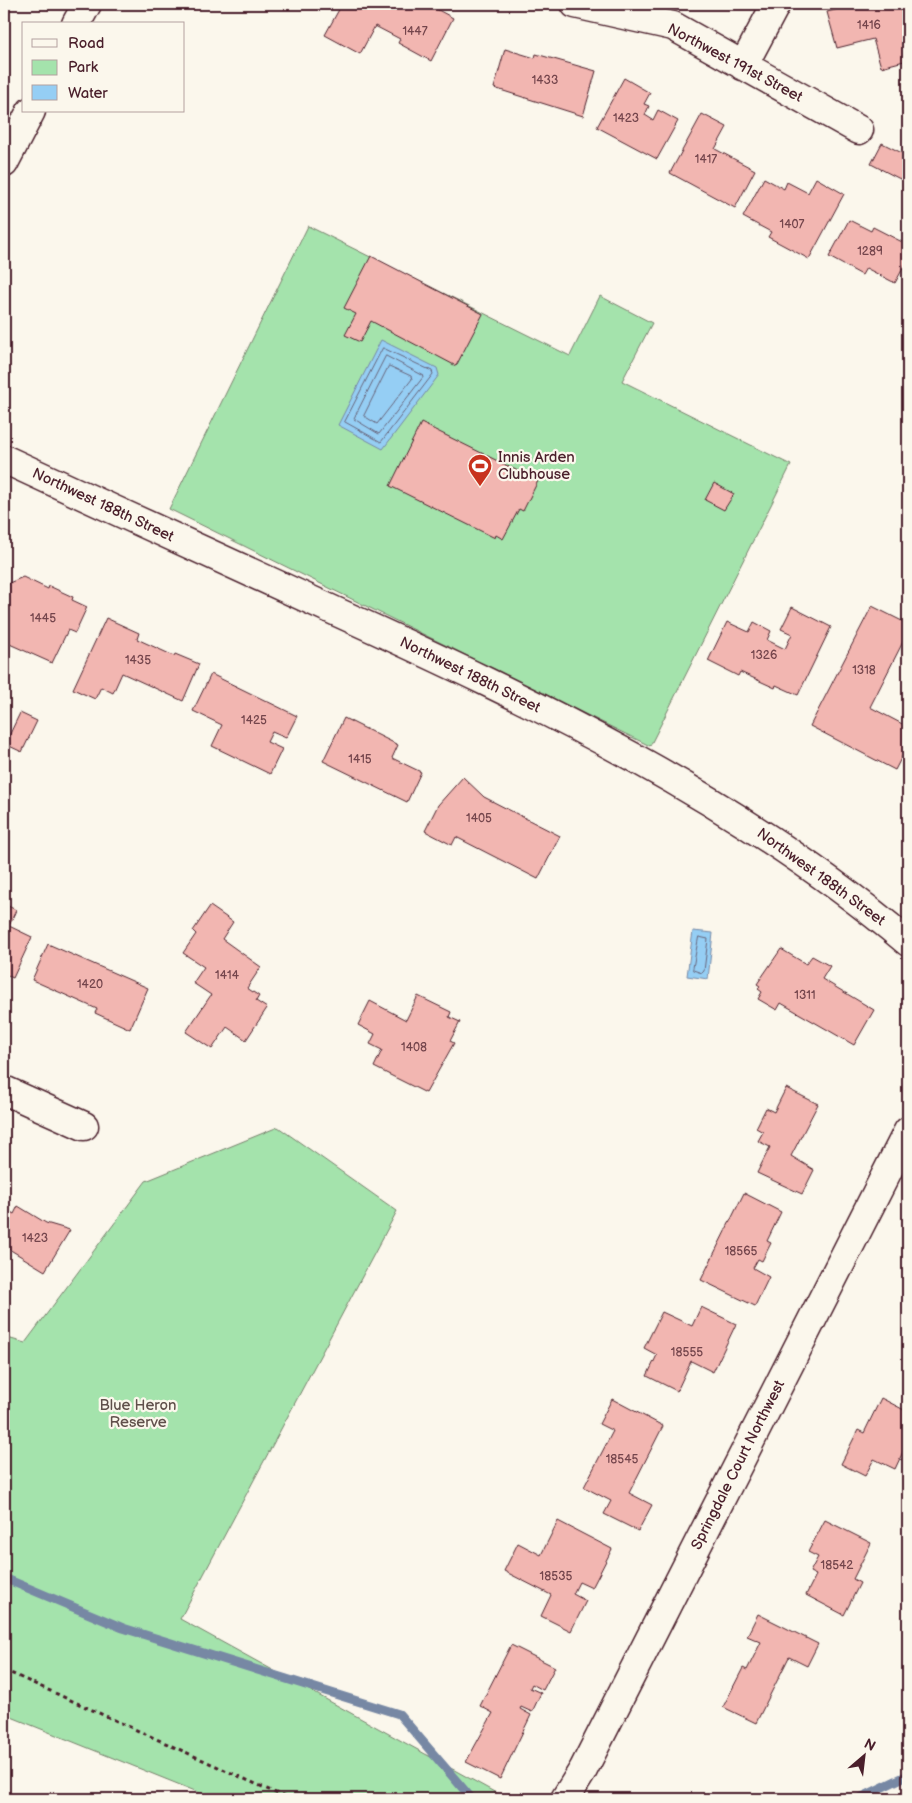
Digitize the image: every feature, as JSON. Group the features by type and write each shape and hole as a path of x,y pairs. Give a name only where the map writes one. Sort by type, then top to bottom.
{"street":[{"path":"77,22 87,4"},
{"name":"Northwest 191st Street","path":"575,4 673,26 860,130"},
{"path":"744,66 776,4"},
{"path":"4,163 30,112"},
{"name":"Northwest 188th Street","path":"4,459 506,690 737,817 870,910 908,942"},
{"path":"4,1090 84,1126"},
{"name":"Springdale Court Northwest","path":"565,1799 583,1770 908,1131"}],"path":[{"path":"4,1670 289,1799"}],"green space":[{"name":"Innis Arden Clubhouse","path":"308,226 570,356 600,296 652,323 622,381 791,465 650,746 169,509"},
{"name":"Blue Heron Reserve","path":"278,1127 397,1211 180,1619 507,1799 215,1799 4,1714 4,1337 25,1343 146,1181"}],"water":[{"path":"381,340 437,368 439,375 383,449 338,425"},
{"path":"693,931 713,933 708,979 687,976"}],"building":[{"path":"342,4 427,4 453,18 431,61 398,43 400,39 375,26 360,54 325,35"},
{"path":"859,4 908,4 908,38 903,39 908,60 881,67 873,39 837,48 827,12"},
{"path":"505,49 535,58 536,54 596,71 583,116 494,88"},
{"path":"624,78 650,93 644,104 649,106 645,115 653,120 658,110 678,121 657,159 597,127"},
{"path":"702,114 727,127 715,149 755,170 735,208 670,173"},
{"path":"882,143 908,156 908,169 902,180 871,164"},
{"path":"764,178 784,189 787,182 808,193 816,178 844,194 809,259 768,237 771,232 743,217"},
{"path":"849,220 871,231 873,227 908,245 908,259 895,283 866,268 862,275 829,257"},
{"path":"371,256 483,314 456,366 371,321 360,342 345,335 356,314 344,308"},
{"path":"421,423 538,481 523,511 519,509 503,539 496,535 495,538 390,486"},
{"path":"714,483 734,494 724,510 705,500"},
{"path":"23,577 48,589 49,586 73,597 72,600 87,607 75,633 68,630 52,663 5,642 8,635 4,633 4,595 9,583"},
{"path":"872,606 908,624 908,632 870,707 908,727 908,745 895,770 810,726"},
{"path":"792,607 831,627 798,695 776,685 775,688 740,672 738,676 708,661 727,622 749,632 754,622 771,631 767,640 785,649 792,634 781,629"},
{"path":"106,618 139,633 137,639 174,656 175,654 199,664 183,701 122,673 113,693 101,687 95,699 73,689"},
{"path":"211,674 297,716 286,738 272,732 267,742 282,749 270,774 212,746 222,725 193,711"},
{"path":"20,713 37,721 22,752 5,744"},
{"path":"344,718 398,745 392,758 421,772 407,802 323,761"},
{"path":"463,777 484,797 560,836 538,879 456,837 452,845 425,831 438,805"},
{"path":"4,904 16,910 9,926 32,937 13,978 4,974"},
{"path":"210,906 233,922 222,939 261,967 247,988 259,996 256,1001 267,1008 246,1040 227,1027 212,1049 186,1032 211,995 193,983 204,967 183,953 196,934 193,931"},
{"path":"48,944 148,988 130,1029 95,1013 97,1009 32,980"},
{"path":"781,949 806,964 812,956 830,966 822,979 874,1010 854,1045 781,1003 777,1010 758,999 762,992 758,989 760,986 757,984"},
{"path":"418,996 451,1012 449,1017 460,1022 450,1041 454,1043 426,1093 374,1067 382,1050 370,1044 375,1034 358,1025 370,1001 406,1020"},
{"path":"786,1088 818,1104 791,1156 814,1170 802,1194 757,1173 770,1147 758,1141 763,1132 756,1128 766,1108 774,1112"},
{"path":"744,1193 781,1212 767,1241 771,1243 762,1261 758,1259 753,1268 769,1277 755,1306 701,1280"},
{"path":"18,1206 46,1223 70,1230 45,1271 4,1246 4,1208 14,1214"},
{"path":"701,1307 736,1324 713,1372 691,1361 677,1391 647,1376 657,1355 644,1348 662,1312 692,1326"},
{"path":"881,1398 908,1412 908,1441 895,1469 874,1459 865,1476 841,1464 858,1430 864,1433"},
{"path":"612,1399 663,1426 629,1493 652,1505 638,1531 604,1514 611,1501 584,1487 613,1431 599,1424"},
{"path":"825,1520 871,1543 853,1579 860,1583 844,1615 806,1595 816,1575 810,1572 818,1557 808,1552"},
{"path":"558,1521 612,1549 592,1588 579,1582 573,1594 586,1601 571,1631 541,1616 551,1595 504,1571 518,1543 541,1555"},
{"path":"758,1614 818,1644 807,1666 789,1657 756,1723 723,1707 743,1668 747,1670 761,1642 747,1636"},
{"path":"511,1645 555,1667 543,1690 532,1684 530,1688 541,1693 532,1712 521,1707 520,1709 531,1715 500,1779 466,1762 493,1713 480,1706"}],"waterway":[{"path":"4,1578 123,1628 399,1714 472,1799"},
{"path":"858,1799 908,1775"}],"place":[{"name":"Innis Arden Clubhouse","path":"480,487"}]}
